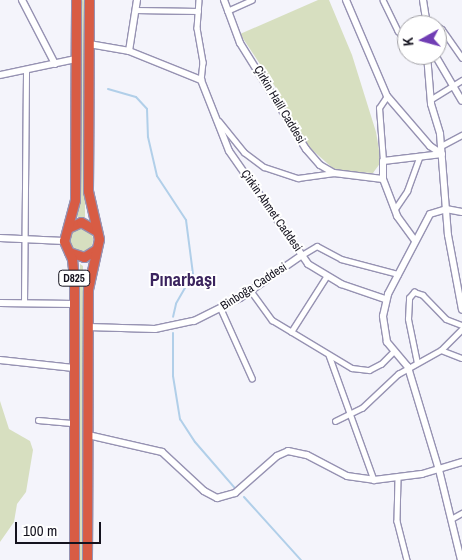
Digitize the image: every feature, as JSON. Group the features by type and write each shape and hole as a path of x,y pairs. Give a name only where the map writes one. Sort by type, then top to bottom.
{"highway":[{"path":"64,241 75,200 76,0"},
{"name":"D825","path":"87,560 89,275 99,239 88,191 89,0"},
{"path":"68,229 84,222 97,232"},
{"name":"D825","path":"64,241 74,270 74,560"},
{"path":"69,252 84,257 95,250"}],"street":[{"path":"22,0 55,64"},
{"path":"129,51 136,0"},
{"path":"89,44 129,51 202,80 198,0"},
{"name":"Çirkin Halil Caddesi","path":"224,0 240,43 271,88 290,129 320,166 334,173 383,179"},
{"path":"227,11 252,0"},
{"path":"346,0 387,96 430,146 442,150"},
{"path":"384,0 397,28"},
{"path":"423,0 426,15"},
{"path":"135,10 198,12"},
{"path":"447,36 462,58"},
{"path":"0,74 76,59"},
{"path":"428,65 430,100 442,150 446,209 462,310"},
{"path":"441,65 462,101"},
{"path":"24,303 26,70"},
{"name":"Çirkin Ahmet Caddesi","path":"202,80 233,157 312,268 326,276 385,299"},
{"path":"430,100 462,80"},
{"path":"387,96 379,108 383,179 395,209 415,241"},
{"path":"217,118 244,152 264,167 298,178 334,173"},
{"path":"383,161 420,156 442,150 462,136"},
{"path":"395,209 407,190 420,156"},
{"path":"461,560 439,470 408,367 393,352 383,325 385,299 430,214 446,209 462,212"},
{"path":"0,238 64,241"},
{"path":"302,255 317,246 342,258 398,274"},
{"name":"Binboğa Caddesi","path":"88,327 161,329 194,321 251,291 302,255"},
{"path":"291,332 326,276"},
{"path":"458,288 462,278"},
{"path":"251,291 267,316 329,354 363,370 381,364 393,352"},
{"path":"334,421 349,415 369,402 408,367 441,350 462,327 446,319 419,292 411,294 408,319 417,362"},
{"path":"0,303 74,304"},
{"path":"220,309 252,378"},
{"path":"441,350 462,358"},
{"path":"329,354 349,415 374,480"},
{"path":"0,360 74,368"},
{"path":"38,420 74,423"},
{"path":"88,435 162,452 204,491 217,498 235,493 277,456 288,451 307,455 347,476 374,480 398,479 439,470 462,462"},
{"path":"398,479 397,521 407,560"},
{"path":"451,519 462,513"}],"green space":[{"path":"81,0 84,0 85,217 77,217"},
{"path":"318,0 329,0 352,55 376,132 381,162 373,173 336,171 310,148 291,122 276,88 240,34"},
{"path":"81,228 90,231 93,240 90,249 81,252 72,249 69,240 72,231"},
{"path":"80,264 83,266 83,560 78,560"},
{"path":"0,401 9,429 30,441 33,450 26,492 17,504 14,522 0,542"}],"waterway":[{"path":"108,89 136,97 147,109 148,137 157,176 186,220 193,274 176,304 173,317"},
{"path":"173,333 173,376 180,419 195,442 234,487"},
{"path":"244,497 301,560"}],"district":[{"name":"Pınarbaşı","path":"183,280"}]}
